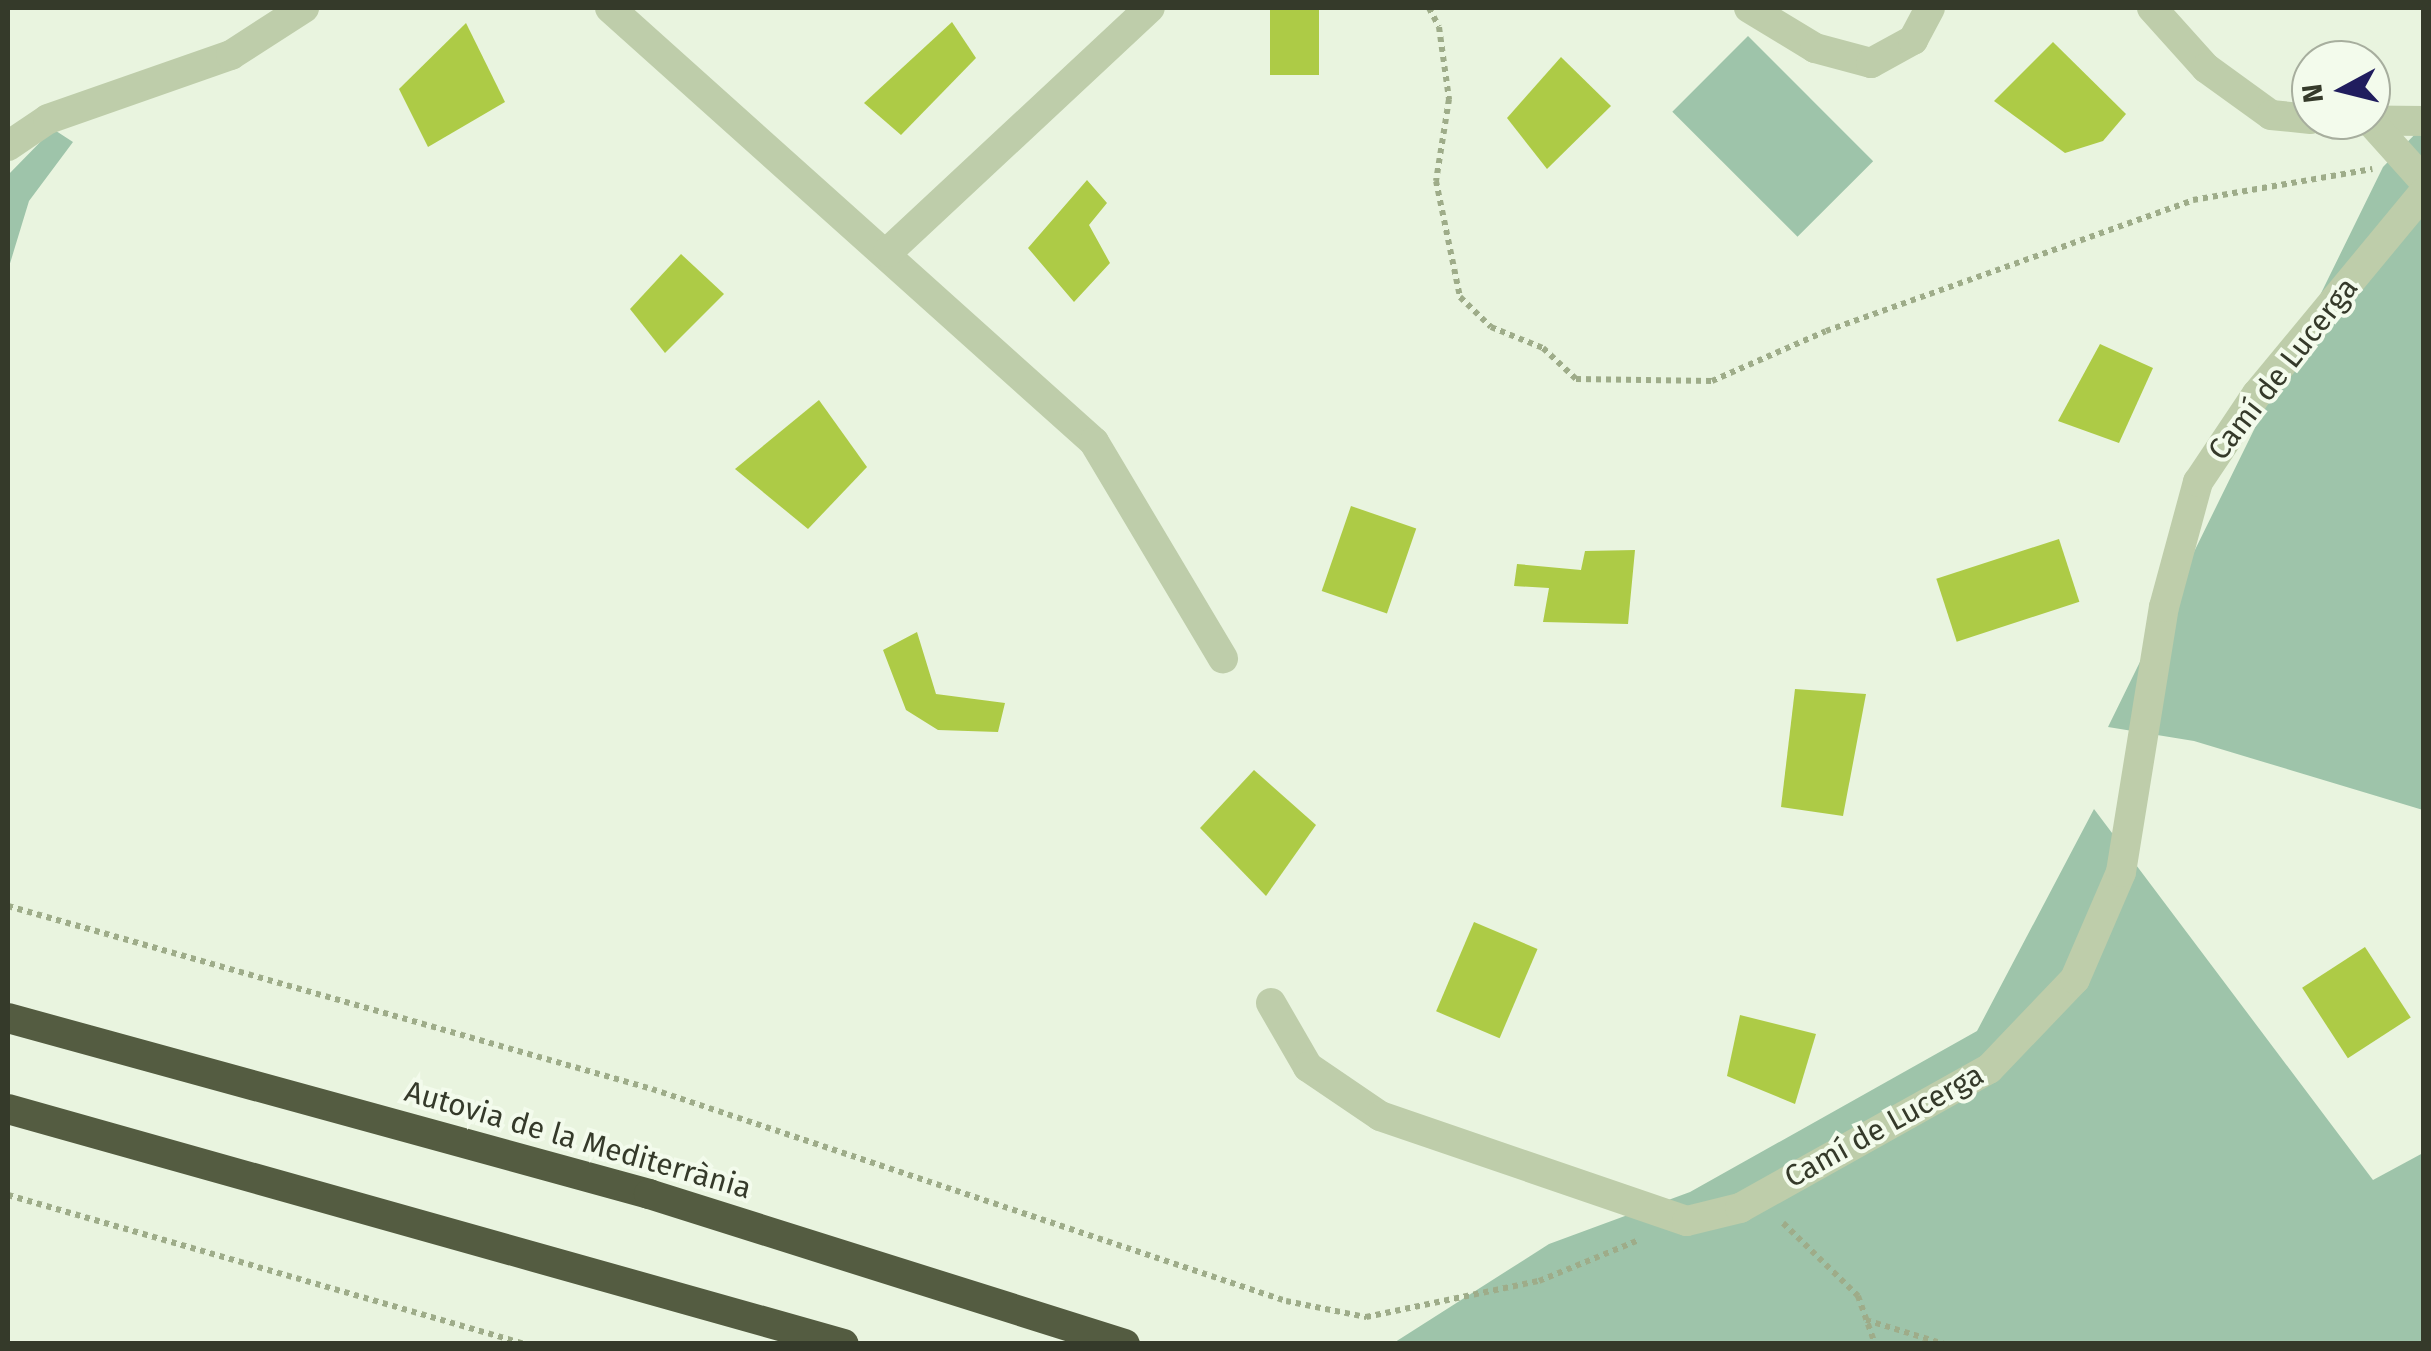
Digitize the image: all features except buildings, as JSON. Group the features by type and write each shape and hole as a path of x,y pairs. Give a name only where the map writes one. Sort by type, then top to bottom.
{"highway":[{"name":"Autovia de la Mediterrània","path":"8,1018 650,1194 1125,1344"},
{"path":"8,1109 844,1344"}],"street":[{"path":"8,146 48,118 232,55 304,8"},
{"path":"610,8 888,252 1094,442 1223,658"},
{"path":"888,252 1150,8"},
{"path":"1749,8 1815,48 1871,63 1913,40 1930,8"},
{"path":"2152,8 2206,68 2271,115 2291,117"},
{"path":"2391,122 2424,121"},
{"path":"2386,140 2420,181"},
{"name":"Camí de Lucerga","path":"1687,1221 1757,1198 1989,1069 2075,980 2121,872 2164,607 2198,482 2257,394 2420,181"},
{"path":"1271,1003 1308,1067 1380,1116 1687,1221"}],"path":[{"path":"1429,8 1439,27 1449,98 1436,181 1460,297 1491,326 1543,348 1576,379 1712,380 1826,330 2193,200 2383,166 2420,181"},
{"path":"8,906 652,1089 1286,1300 1366,1317 1538,1280 1687,1221"},
{"path":"8,1195 524,1344"},
{"path":"1757,1198 1858,1296 1875,1344"},
{"path":"1866,1320 1944,1344"}],"green space":[{"path":"1748,36 1873,161 1797,237 1672,112"},
{"path":"2423,126 2423,810 2194,741 2108,727 2383,167"},
{"path":"53,129 73,142 29,201 8,270 8,175"},
{"path":"2094,809 2373,1180 2423,1153 2423,1343 1392,1344 1549,1244 1690,1192 1977,1031"}]}
